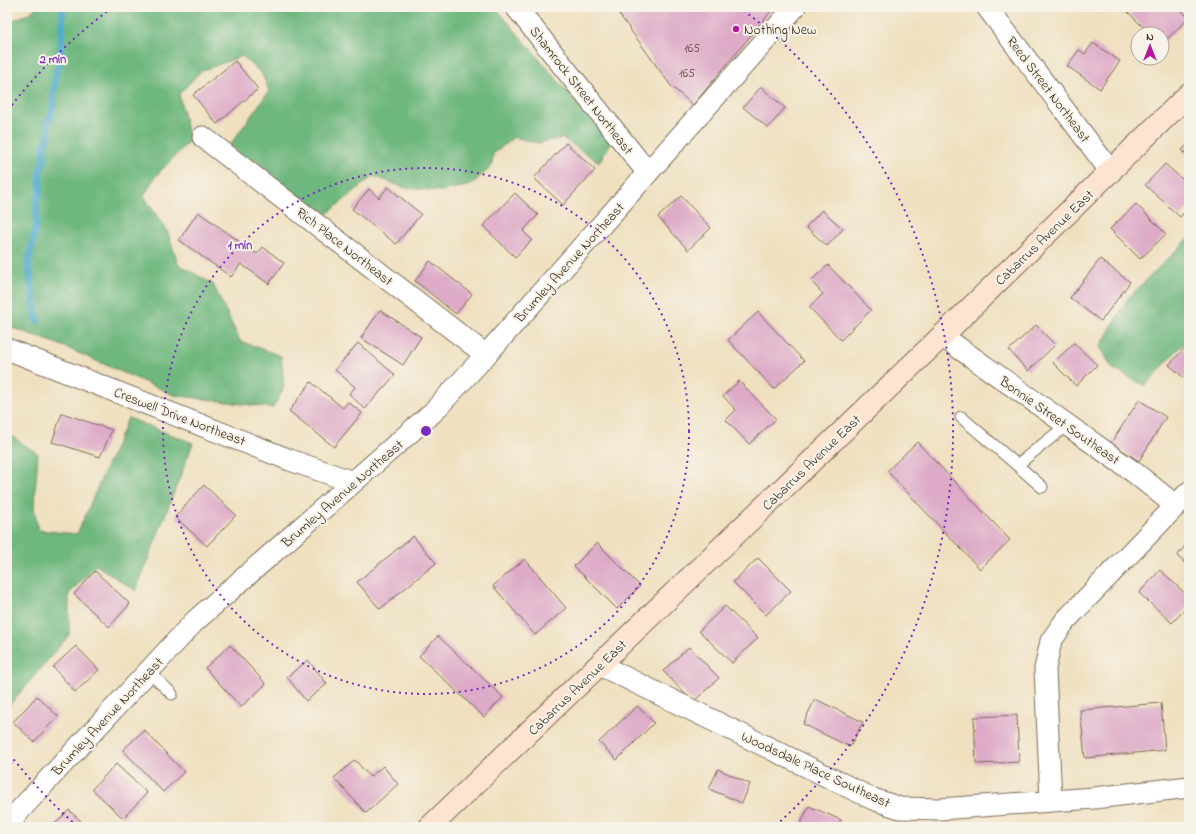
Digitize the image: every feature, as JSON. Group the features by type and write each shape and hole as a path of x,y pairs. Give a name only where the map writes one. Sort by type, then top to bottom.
{"main road":[{"name":"Cabarrus Avenue East","path":"430,827 942,336 1189,94"}],"street":[{"name":"Shamrock Street Northeast","path":"516,7 648,173"},
{"name":"Brumley Avenue Northeast","path":"7,827 20,810 195,621 432,414 795,7"},
{"name":"Reed Street Northeast","path":"987,7 1111,172"},
{"name":"Rich Place Northeast","path":"203,137 486,355"},
{"name":"Bonnie Street Southeast","path":"942,336 1135,473 1182,499"},
{"name":"Creswell Drive Northeast","path":"7,349 290,460 353,482"},
{"path":"1051,801 1046,669 1051,641 1065,621 1182,499"},
{"name":"Woodsdale Place Southeast","path":"600,665 873,799 900,808 940,809 1094,798 1189,787"}],"lane":[{"path":"961,417 1042,487"},
{"path":"1017,465 1067,425"},
{"path":"148,672 172,694"}],"green space":[{"path":"36,7 495,7 611,143 599,162 562,138 538,143 514,137 493,154 492,166 471,185 441,191 406,188 373,176 327,214 249,165 230,145 269,91 262,74 242,56 201,71 179,94 189,141 155,177 144,196 168,233 178,264 213,284 240,341 281,356 284,387 273,408 174,395 58,344 7,326 7,23 30,13"},
{"path":"1189,238 1189,337 1145,386 1112,368 1100,347 1128,298"},
{"path":"128,418 193,443 136,591 96,565 69,594 69,635 7,708 7,433 38,454 34,507 38,530 77,534"}],"building":[{"path":"614,7 772,7 773,9 693,105 671,86"},
{"path":"1129,7 1178,7 1189,18 1170,36 1170,26 1142,26 1126,10"},
{"path":"1093,43 1120,61 1100,89 1067,66 1079,50 1085,54"},
{"path":"235,61 258,89 217,124 193,95"},
{"path":"761,87 785,108 768,128 743,107"},
{"path":"566,143 595,170 563,205 534,178"},
{"path":"1189,143 1189,157 1182,150"},
{"path":"1165,164 1189,185 1189,207 1180,217 1145,185"},
{"path":"388,187 421,214 396,244 352,209 369,189 379,198"},
{"path":"515,193 538,215 523,231 532,240 515,257 483,226"},
{"path":"681,196 711,228 688,250 658,217"},
{"path":"1136,204 1166,234 1140,259 1110,229"},
{"path":"822,210 843,229 827,246 806,227"},
{"path":"198,212 257,254 263,247 284,263 269,284 241,264 231,277 179,240"},
{"path":"1100,259 1130,282 1101,321 1070,298"},
{"path":"430,261 472,294 456,314 415,281"},
{"path":"828,265 871,310 841,340 809,307 823,294 811,281"},
{"path":"380,310 421,337 403,365 361,338"},
{"path":"758,312 804,361 774,389 728,340"},
{"path":"1036,325 1055,345 1028,371 1009,350"},
{"path":"358,343 395,375 365,409 349,394 355,387 335,370"},
{"path":"1074,343 1097,365 1076,386 1053,363"},
{"path":"1189,343 1189,382 1169,365"},
{"path":"739,381 776,419 749,444 726,420 736,410 723,396"},
{"path":"311,382 343,408 348,402 362,413 334,447 289,411"},
{"path":"1139,400 1166,417 1139,461 1111,443"},
{"path":"62,413 112,430 100,457 52,442"},
{"path":"917,442 1010,540 980,569 887,471"},
{"path":"204,485 236,515 207,546 175,517"},
{"path":"413,536 436,563 380,609 357,582"},
{"path":"1189,541 1189,566 1177,556"},
{"path":"597,543 640,586 617,609 574,566"},
{"path":"758,558 791,591 766,615 733,582"},
{"path":"525,559 566,608 535,635 493,586"},
{"path":"1160,570 1189,597 1189,605 1172,623 1139,593"},
{"path":"95,571 130,604 109,627 74,594"},
{"path":"725,606 758,638 732,663 699,631"},
{"path":"438,636 503,697 484,717 419,656"},
{"path":"230,645 266,684 241,707 205,668"},
{"path":"76,646 99,670 75,692 53,667"},
{"path":"689,647 719,678 693,702 663,671"},
{"path":"308,660 327,684 306,701 287,677"},
{"path":"37,696 58,716 34,742 13,722"},
{"path":"815,699 863,722 850,747 803,724"},
{"path":"1161,703 1165,750 1085,758 1080,710"},
{"path":"637,706 654,723 617,760 599,742"},
{"path":"1017,715 1019,762 976,764 974,717"},
{"path":"144,730 184,772 163,792 123,750"},
{"path":"7,757 12,762 7,767"},
{"path":"355,760 370,777 383,766 398,784 366,813 334,778"},
{"path":"116,764 147,793 123,818 92,789"},
{"path":"718,769 750,784 742,803 709,789"},
{"path":"809,806 841,820 837,827 799,827"},
{"path":"69,810 87,827 52,827"}],"waterway":[{"path":"37,321 28,264 36,225 36,201 40,193 40,169 44,161 44,145 48,137 48,121 52,113 56,73 60,60 63,7"}],"place":[{"name":"Nothing New","path":"736,29"}]}
